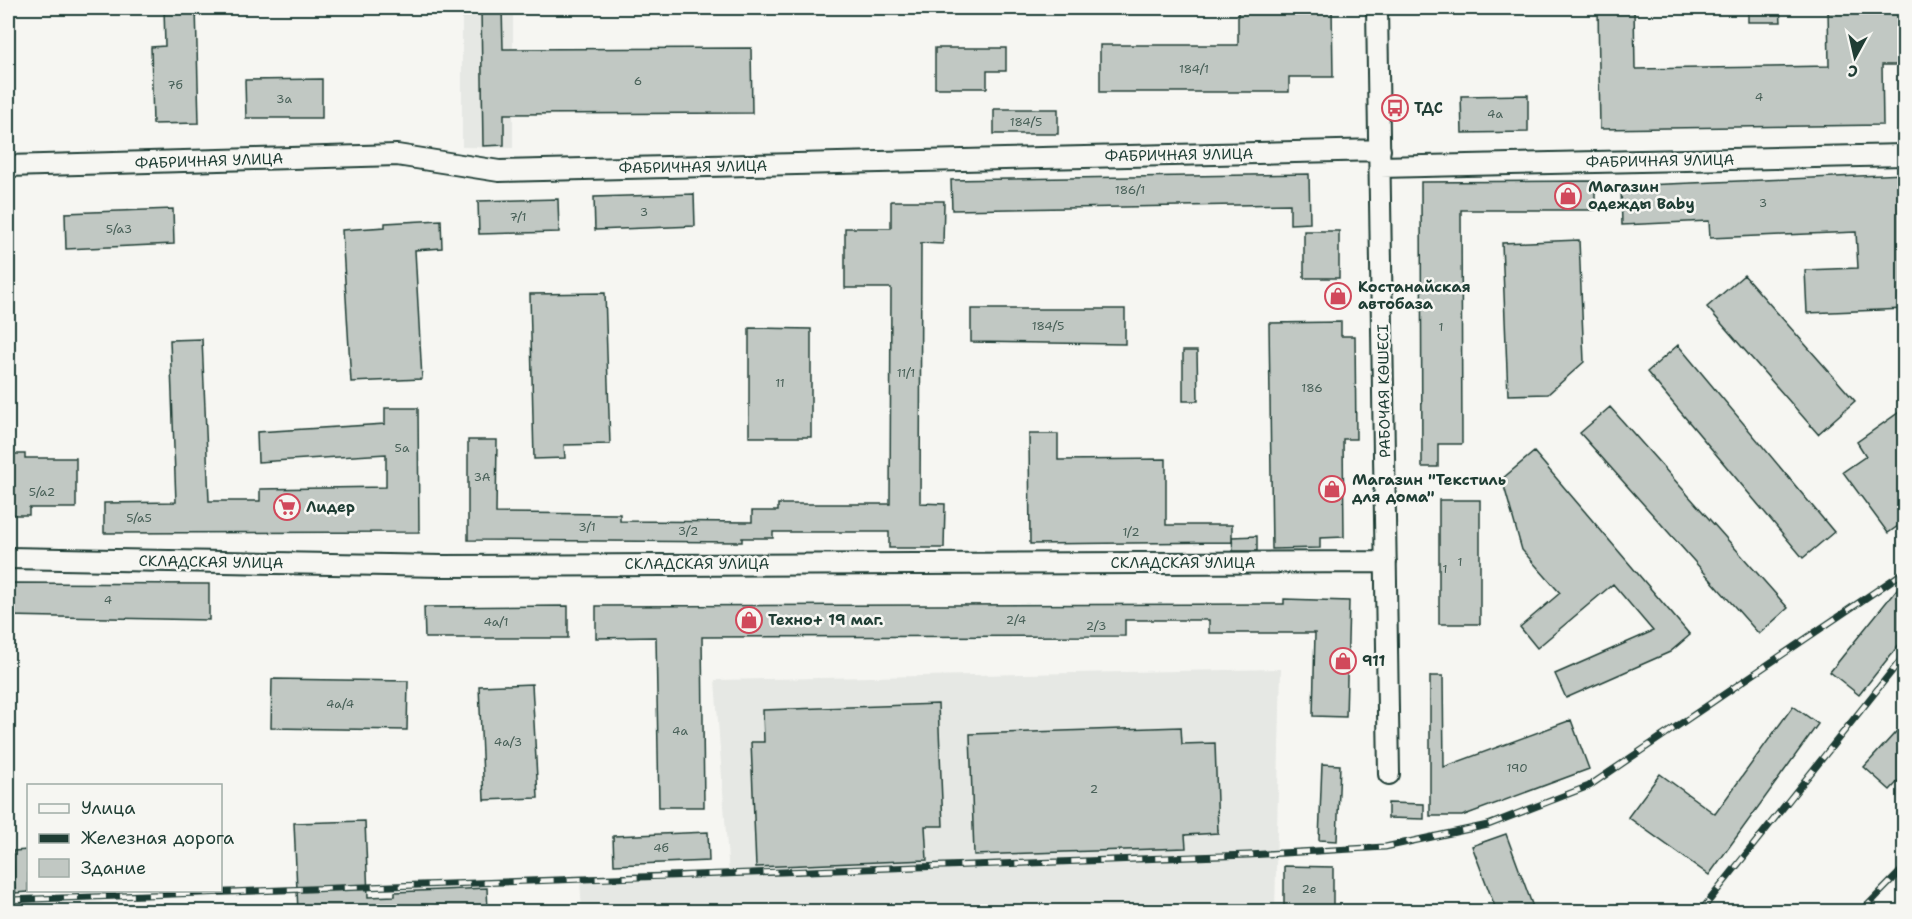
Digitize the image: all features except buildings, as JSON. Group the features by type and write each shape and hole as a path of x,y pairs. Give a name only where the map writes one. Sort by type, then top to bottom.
{"street":[{"name":"РАБОЧАЯ КӨШЕСІ","path":"1377,8 1389,774"},
{"name":"ФАБРИЧНАЯ УЛИЦА","path":"8,166 397,155 499,171 1380,159 1905,155"},
{"name":"СКЛАДСКАЯ УЛИЦА","path":"8,558 442,566 1386,562"}],"shaded area":[{"path":"462,8 513,8 513,148 462,147"},
{"path":"1281,669 1275,911 582,912 580,879 729,875 715,680"}],"railway":[{"path":"8,900 1248,855 1385,847 1488,825 1589,786 1904,572"},
{"path":"1700,912 1904,656"},
{"path":"1861,912 1904,868"}],"place":[{"name":"ТДС","path":"1395,108"},
{"name":"Магазин одежды Baby","path":"1568,196"},
{"name":"Костанайская автобаза","path":"1338,296"},
{"name":"Магазин \"Текстиль для дома\"","path":"1332,489"},
{"name":"Лидер","path":"287,507"},
{"name":"Техно+ 19 маг.","path":"749,620"},
{"name":"911","path":"1343,661"}]}
